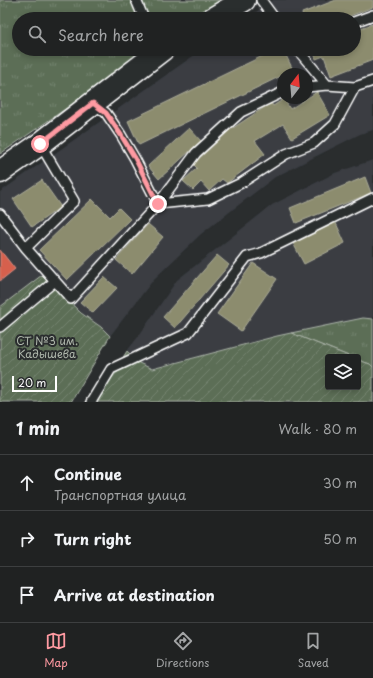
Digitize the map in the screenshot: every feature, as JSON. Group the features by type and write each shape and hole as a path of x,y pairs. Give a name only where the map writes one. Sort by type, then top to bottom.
{"street":[{"path":"224,12 244,0"},
{"path":"0,172 40,144 152,56"}],"lane":[{"path":"136,0 141,12"},
{"path":"261,0 270,12"},
{"path":"361,19 373,15"},
{"path":"303,56 327,85"},
{"path":"313,86 327,85 355,87 373,81"},
{"path":"158,204 208,199 241,183 286,154 314,143 335,124 355,87"},
{"path":"0,214 26,248 71,299 158,204 196,153 241,112 277,95"},
{"path":"93,103 106,113 121,135 135,158 158,204"},
{"path":"26,248 74,201 40,144"},
{"path":"91,402 111,369 188,333 247,257 261,253 373,198"},
{"path":"0,327 55,281"}],"shaded area":[{"path":"273,0 373,0 373,130 360,134 275,177 201,234 154,279 110,336 101,327 82,313 42,275 0,307 0,192 193,56 361,56 361,12 256,12"},
{"path":"373,160 373,319 363,318 277,336 151,369 139,363 127,351 177,280 272,205 335,173"}],"green space":[{"path":"0,0 230,0 210,12 12,12 12,56 142,56 0,154"},
{"name":"СТ №3 им. Кадышева","path":"42,275 81,313 101,327 110,336 71,402 0,402 0,307"},
{"path":"363,318 373,319 373,367 370,364 361,361 361,354 344,354 291,333"},
{"path":"291,333 344,354 325,354 325,390 361,390 361,361 370,364 373,367 373,402 95,402 127,351 139,363 152,369"}],"building: Shops":[{"path":"0,250 15,269 0,281"}],"building: Industry":[{"path":"336,0 373,0 373,7 360,12 305,12"},
{"path":"373,24 373,60 331,76 324,56 361,56 361,28"},
{"path":"263,56 286,56 292,68 277,68 277,78 139,145 128,121"},
{"path":"315,56 324,56 316,59"},
{"path":"317,92 330,115 292,138 283,124 255,141 265,154 227,183 222,179 209,191 201,182 193,190 183,181 197,168 193,164 230,130 271,103 273,106 277,103 287,104 290,109 298,104 313,104 313,95"},
{"path":"189,128 201,141 159,179 148,166"},
{"path":"365,177 371,193 296,223 290,208"},
{"path":"42,180 61,207 32,227 13,199"},
{"path":"92,199 110,217 119,208 130,219 67,280 39,250"},
{"path":"335,221 345,243 304,264 293,243"},
{"path":"148,224 163,237 132,274 116,260"},
{"path":"217,255 229,265 175,328 163,317"},
{"path":"253,263 277,279 241,331 217,314"},
{"path":"104,277 117,288 93,313 80,302"}],"route":[{"path":"40,144 93,103 106,113 121,135 135,158 158,204"}]}
